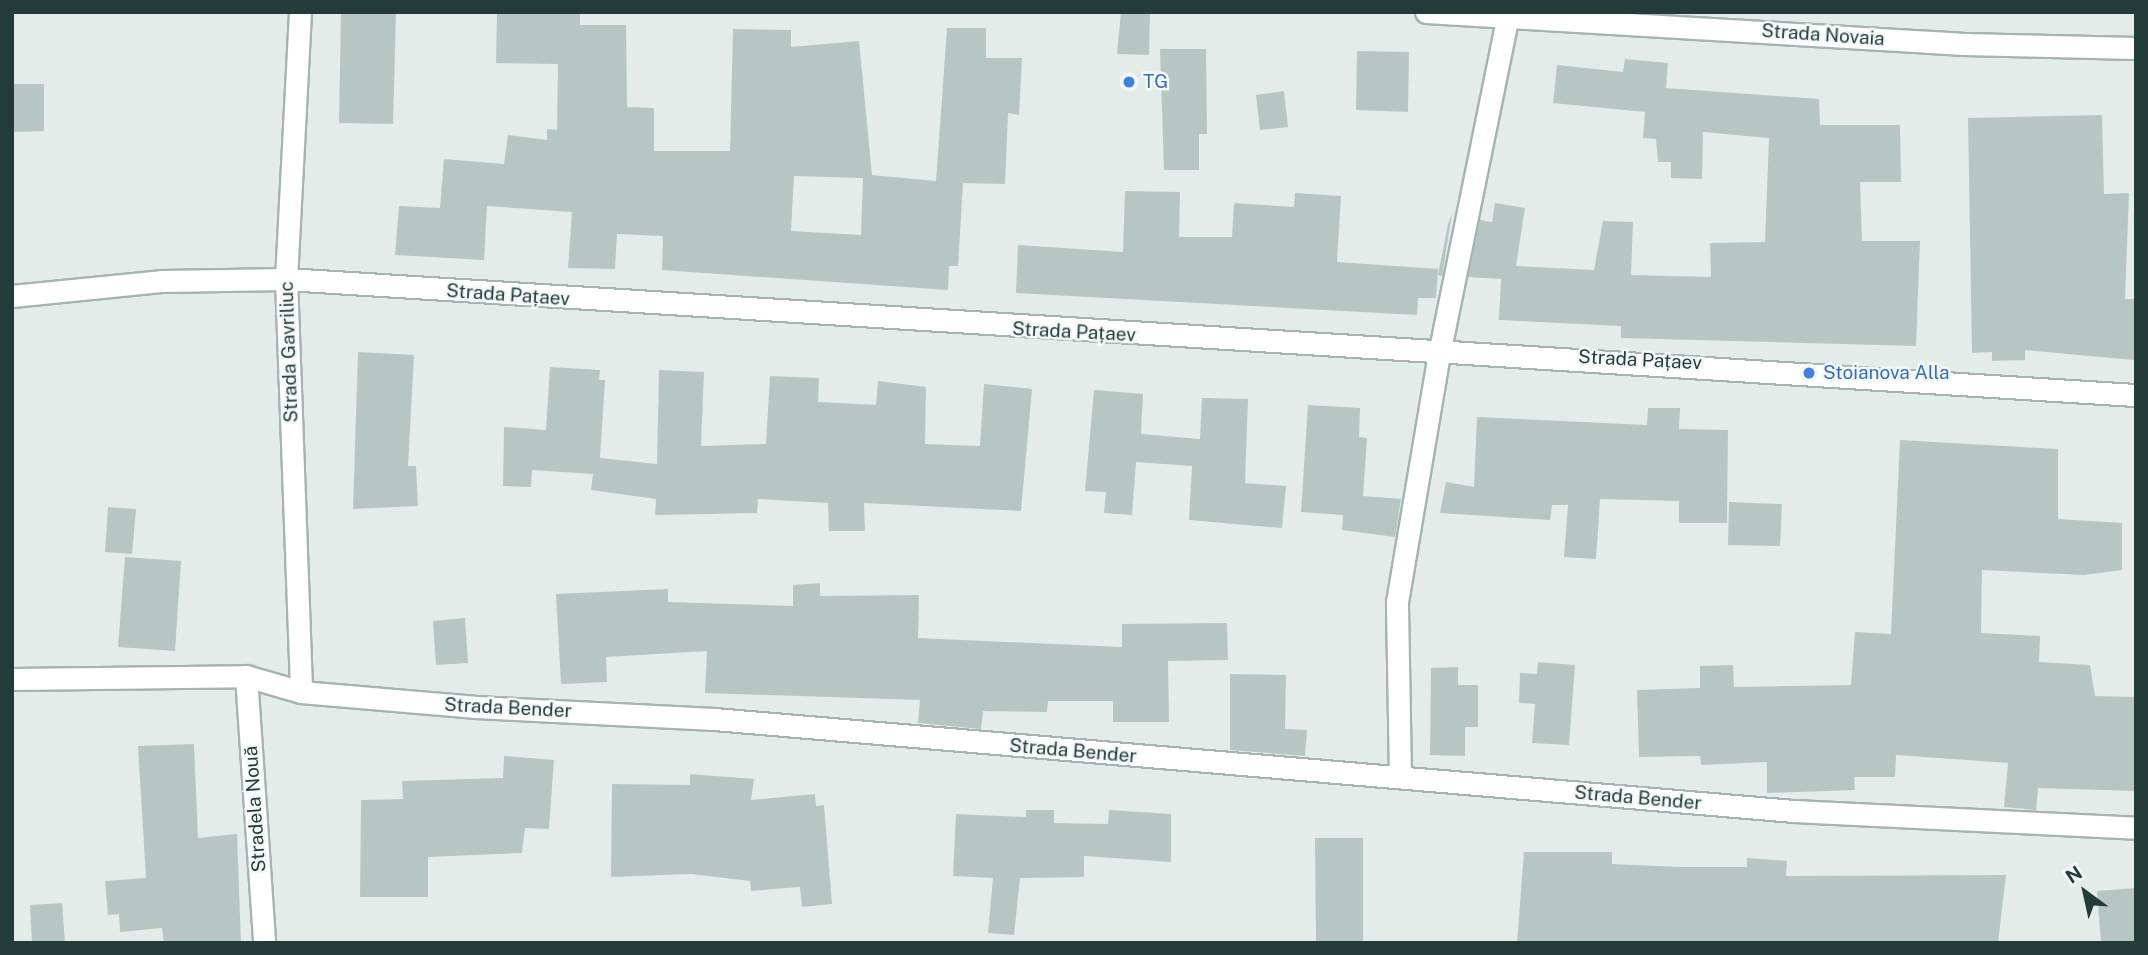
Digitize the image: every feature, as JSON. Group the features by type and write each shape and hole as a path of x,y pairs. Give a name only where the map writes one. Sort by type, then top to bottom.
{"street":[{"name":"Strada Gavriliuc","path":"300,12 286,279 301,692"},
{"name":"Strada Novaia","path":"1426,12 1507,20 2136,48"},
{"path":"1400,777 1397,602 1440,349 1507,20"},
{"name":"Strada Pațaev","path":"12,296 163,281 286,279 865,320 1440,349 2136,395"},
{"name":"Strada Bender","path":"12,679 246,676 301,692 714,719 1794,811 2136,828"},
{"name":"Stradela Nouă","path":"246,676 264,943"}],"building":[{"path":"341,12 396,12 393,124 339,123"},
{"path":"497,12 580,12 580,25 626,25 627,107 654,108 654,151 730,151 733,29 791,30 791,47 859,41 872,175 936,181 947,28 986,28 986,58 1022,58 1019,115 1008,113 1005,184 963,183 958,266 949,266 948,290 662,270 663,236 617,234 615,269 568,268 572,212 487,206 484,260 395,255 399,206 440,208 444,159 504,164 508,135 547,140 547,129 557,130 558,64 496,63","holes":["794,176 863,178 861,235 791,231"]},
{"path":"1121,12 1150,13 1149,55 1117,54"},
{"path":"1160,49 1206,49 1207,134 1199,134 1199,170 1164,170"},
{"path":"1357,51 1409,52 1408,112 1356,110"},
{"path":"1625,59 1668,63 1666,88 1819,99 1820,125 1900,125 1901,182 1860,182 1862,241 1920,241 1916,346 1621,338 1621,326 1499,320 1501,279 1468,277 1480,220 1492,222 1495,203 1525,208 1516,266 1594,270 1603,221 1633,222 1631,275 1711,277 1710,243 1765,242 1769,138 1703,132 1702,179 1671,178 1671,162 1658,162 1656,139 1643,138 1645,112 1553,103 1557,65 1623,72"},
{"path":"12,84 44,84 44,131 12,132"},
{"path":"1284,91 1288,127 1260,130 1256,95"},
{"path":"2102,115 2104,194 2129,193 2125,299 2136,299 2134,360 2025,350 2025,360 1992,361 1992,352 1972,353 1968,118"},
{"path":"1125,191 1180,192 1179,237 1232,237 1234,203 1294,207 1295,193 1341,196 1337,262 1438,269 1436,298 1418,298 1417,315 1016,293 1018,245 1123,252"},
{"path":"1452,214 1442,276 1438,275"},
{"path":"358,352 414,355 408,466 416,466 418,506 353,509"},
{"path":"550,367 600,370 599,380 605,380 600,458 657,464 659,370 704,372 701,446 766,444 770,376 819,378 818,402 876,405 878,381 926,387 925,444 980,446 984,384 1032,389 1021,511 864,503 865,531 829,531 828,503 758,499 757,513 655,515 656,499 591,490 593,474 532,470 531,487 503,486 504,427 546,430"},
{"path":"1094,390 1143,394 1141,434 1200,439 1202,398 1248,399 1245,483 1286,486 1282,528 1189,520 1192,466 1136,462 1132,515 1104,513 1106,492 1085,491"},
{"path":"1308,405 1360,408 1359,437 1367,438 1363,496 1401,499 1395,537 1342,530 1343,515 1301,512"},
{"path":"1648,408 1680,408 1679,429 1728,430 1727,523 1679,523 1679,501 1600,499 1596,559 1564,557 1568,505 1552,505 1550,520 1440,513 1446,482 1474,487 1477,417 1647,425"},
{"path":"1900,440 2058,449 2058,519 2122,523 2122,570 2084,575 1982,570 1981,633 2040,636 2039,662 2090,665 2095,696 2136,697 2136,791 2038,788 2036,810 2004,807 2008,763 1896,755 1895,777 1854,777 1855,790 1767,793 1767,762 1701,765 1700,756 1639,757 1637,690 1700,688 1700,666 1733,665 1734,687 1851,685 1855,632 1891,634"},
{"path":"1729,502 1782,504 1780,546 1728,545"},
{"path":"108,507 136,509 132,554 105,552"},
{"path":"125,557 181,561 175,651 118,647"},
{"path":"820,583 820,596 919,595 918,638 1122,647 1122,624 1227,623 1228,660 1168,661 1169,722 1113,722 1113,701 1048,701 1047,712 983,711 981,729 918,723 920,700 705,693 707,651 606,657 607,682 561,684 556,594 668,589 668,602 793,606 793,585"},
{"path":"465,618 468,663 436,665 433,621"},
{"path":"1538,662 1575,665 1569,745 1532,743 1535,704 1519,703 1520,673 1537,674"},
{"path":"1458,667 1458,685 1478,685 1478,727 1465,727 1465,756 1430,755 1431,668"},
{"path":"1230,674 1286,675 1285,729 1307,730 1305,756 1230,750"},
{"path":"194,744 198,838 237,834 241,943 164,943 162,928 120,932 119,914 108,915 105,881 146,878 138,746"},
{"path":"504,756 554,760 549,829 525,828 522,853 428,857 428,897 360,897 361,800 403,799 402,781 503,778"},
{"path":"690,774 754,779 751,800 815,794 816,806 824,805 832,904 802,907 800,887 751,891 750,881 691,874 611,877 612,784 690,785"},
{"path":"1026,810 1054,810 1054,823 1108,824 1109,810 1171,814 1171,862 1084,856 1084,877 1020,878 1014,935 988,933 993,878 953,876 956,814 1026,817"},
{"path":"1315,838 1363,838 1363,943 1316,943"},
{"path":"1524,852 1612,852 1612,864 1681,867 1747,867 1747,858 1787,861 1786,876 2006,875 1998,943 1517,943"},
{"path":"2136,888 2136,943 2101,943 2097,891"},
{"path":"62,903 65,943 32,943 30,905"}],"place":[{"name":"TG","path":"1129,82"},
{"name":"Stoianova Alla","path":"1809,373"}]}
